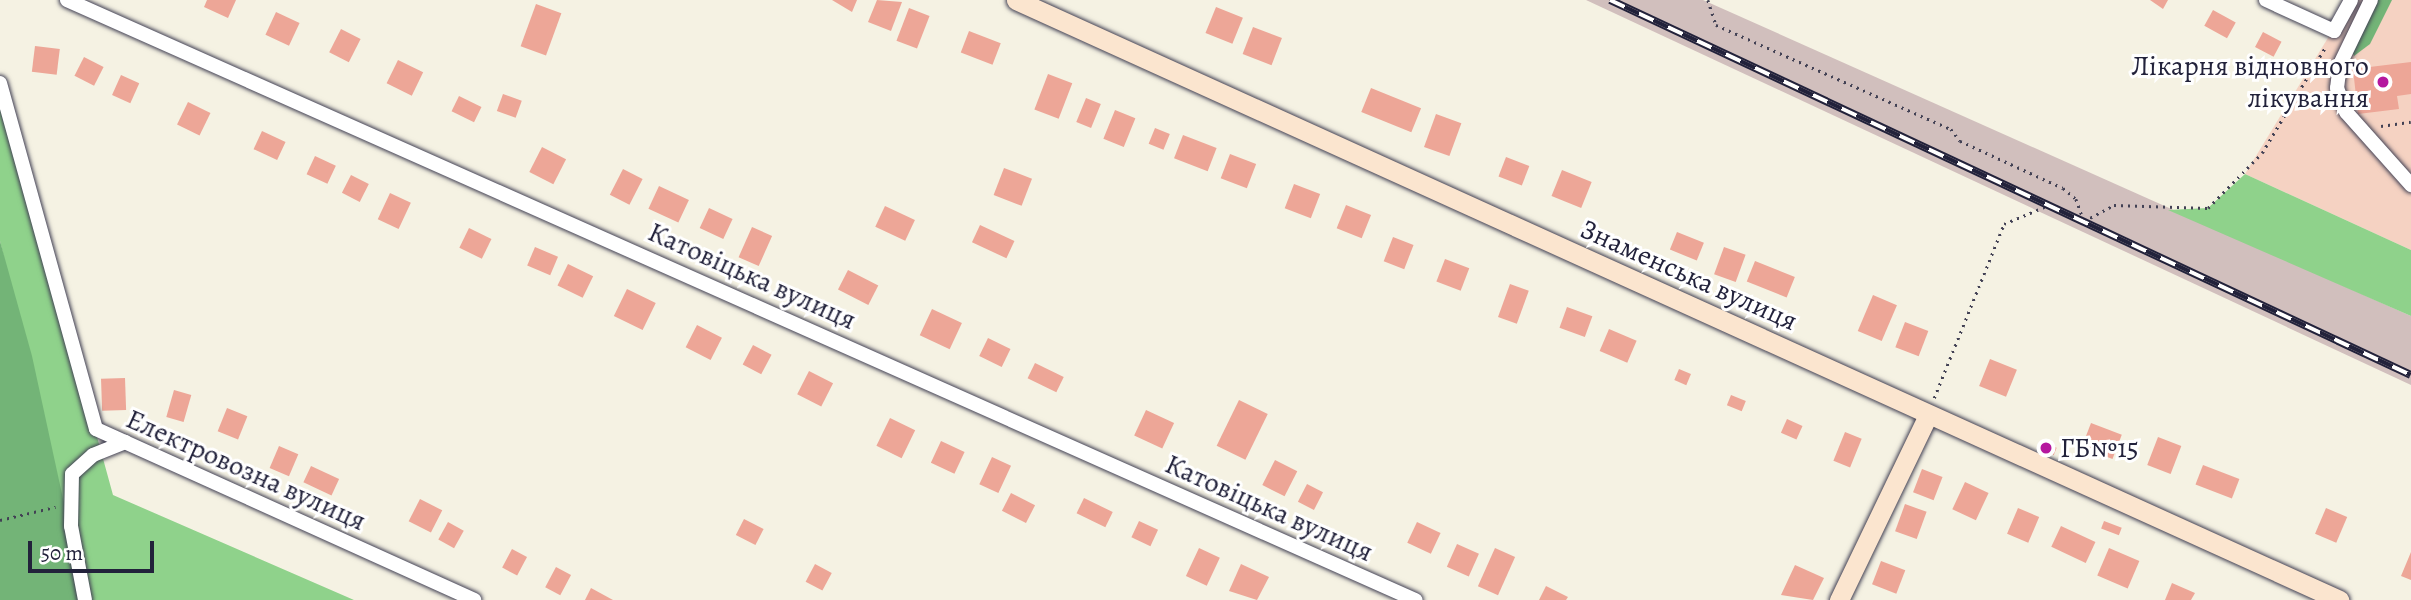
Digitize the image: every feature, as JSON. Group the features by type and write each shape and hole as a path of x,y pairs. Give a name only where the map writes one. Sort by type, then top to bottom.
{"main road":[{"name":"Знаменська вулиця","path":"1016,0 2339,600"},
{"path":"1839,600 1928,415"}],"street":[{"name":"Катовіцька вулиця","path":"67,0 1415,600"},
{"path":"2266,0 2334,32 2351,0"},
{"path":"2371,0 2340,64 2337,88 2360,129 2411,185"},
{"name":"Електровозна вулиця","path":"0,83 96,429 474,600"},
{"path":"85,600 71,503 72,474 93,454 125,442"}],"path":[{"path":"1708,0 1716,25 1951,129 1960,141 2063,188 2076,199 2084,221"},
{"path":"2084,221 2114,205 2189,212 2228,194 2262,153 2334,32"},
{"path":"2360,129 2411,122"},
{"path":"1928,415 2004,224 2049,205 2084,221"},
{"path":"0,520 71,503"}],"shaded area":[{"path":"1586,0 1703,0 2411,316 2411,385"},
{"path":"2351,0 2411,0 2411,250 2245,174"}],"green space":[{"path":"2364,0 2392,0 2370,44 2354,56 2348,38"},
{"path":"0,83 113,495 354,600 85,600 0,241"},
{"path":"2245,174 2411,250 2411,316 2168,210 2208,208"},
{"path":"0,241 32,356 85,600 0,600"}],"building":[{"path":"207,0 236,0 228,18 204,7"},
{"path":"832,0 857,0 852,12"},
{"path":"877,0 902,2 891,31 868,22"},
{"path":"2150,0 2168,0 2163,9"},
{"path":"536,4 561,13 546,56 521,46"},
{"path":"1216,7 1243,18 1232,44 1206,33"},
{"path":"909,8 930,16 917,49 896,41"},
{"path":"2213,10 2236,23 2227,38 2204,26"},
{"path":"276,12 300,23 289,46 265,35"},
{"path":"1253,27 1282,38 1272,65 1243,54"},
{"path":"341,29 361,39 349,62 329,52"},
{"path":"969,31 1001,43 992,65 961,52"},
{"path":"2263,32 2282,42 2274,57 2255,47"},
{"path":"35,46 60,49 57,75 32,72"},
{"path":"84,57 104,67 94,86 74,76"},
{"path":"398,60 423,72 412,96 387,83"},
{"name":"Лікарня відновного лікування","path":"2411,62 2411,94 2397,96 2399,109 2358,114 2353,69"},
{"path":"1048,74 1072,83 1059,119 1034,109"},
{"path":"121,75 139,83 130,103 112,95"},
{"path":"1371,88 1421,108 1411,132 1361,112"},
{"path":"503,94 522,101 516,118 497,111"},
{"path":"459,96 481,107 474,122 452,111"},
{"path":"1086,98 1101,104 1091,128 1076,122"},
{"path":"188,102 210,113 200,135 177,124"},
{"path":"1115,110 1135,118 1124,147 1103,139"},
{"path":"1436,114 1461,123 1449,156 1424,147"},
{"path":"1155,128 1170,134 1163,150 1149,144"},
{"path":"262,131 286,142 277,160 254,149"},
{"path":"1183,135 1217,148 1208,171 1174,158"},
{"path":"542,147 566,159 553,184 529,172"},
{"path":"1230,154 1256,164 1247,188 1221,178"},
{"path":"315,156 336,166 327,184 307,174"},
{"path":"1506,157 1529,166 1522,186 1498,177"},
{"path":"1004,168 1032,179 1022,206 994,195"},
{"path":"623,169 643,179 629,205 610,195"},
{"path":"1562,170 1592,182 1581,208 1552,196"},
{"path":"351,175 369,184 360,202 342,193"},
{"path":"1294,184 1320,194 1311,218 1285,208"},
{"path":"659,186 689,200 678,223 648,209"},
{"path":"390,193 411,203 399,229 378,219"},
{"path":"1346,205 1371,215 1362,238 1337,228"},
{"path":"885,206 915,220 905,241 875,227"},
{"path":"709,208 733,219 723,239 700,228"},
{"path":"980,225 1014,241 1006,258 972,242"},
{"path":"752,227 772,236 759,266 739,257"},
{"path":"469,228 491,239 482,259 459,248"},
{"path":"1677,232 1704,243 1697,260 1670,250"},
{"path":"1393,237 1414,245 1404,269 1384,261"},
{"path":"535,247 558,257 550,275 527,265"},
{"path":"1724,247 1746,255 1736,282 1714,274"},
{"path":"1445,259 1469,268 1461,291 1436,281"},
{"path":"1755,261 1795,277 1787,298 1747,281"},
{"path":"568,264 593,276 583,298 557,286"},
{"path":"848,270 878,285 868,305 838,290"},
{"path":"1510,284 1529,291 1517,324 1498,317"},
{"path":"627,289 656,303 643,330 614,316"},
{"path":"1873,295 1897,305 1882,341 1858,331"},
{"path":"1567,307 1592,316 1585,337 1559,328"},
{"path":"932,309 962,323 950,349 920,335"},
{"path":"1905,322 1928,331 1919,356 1895,347"},
{"path":"697,325 722,338 711,360 686,347"},
{"path":"1609,329 1637,341 1627,363 1600,351"},
{"path":"988,338 1010,349 1002,367 979,356"},
{"path":"753,345 772,355 761,374 743,364"},
{"path":"1990,359 2017,370 2006,397 1979,386"},
{"path":"1035,363 1064,377 1056,392 1028,378"},
{"path":"1679,369 1691,374 1686,385 1674,380"},
{"path":"809,371 833,383 821,406 797,394"},
{"path":"125,378 126,410 102,411 101,379"},
{"path":"174,390 191,395 184,422 166,417"},
{"path":"1731,395 1746,401 1742,411 1727,405"},
{"path":"1239,400 1268,414 1245,460 1217,446"},
{"path":"227,408 247,416 238,439 218,431"},
{"path":"1146,410 1174,423 1162,448 1134,435"},
{"path":"890,418 915,430 902,458 876,446"},
{"path":"1787,419 1803,426 1796,440 1781,433"},
{"path":"2091,423 2122,435 2112,459 2082,447"},
{"path":"1845,432 1862,439 1850,467 1833,461"},
{"path":"2158,437 2181,446 2171,474 2147,465"},
{"path":"941,441 965,452 954,474 931,463"},
{"path":"2040,441 2057,448 2054,455 2037,448"},
{"path":"279,446 298,454 289,476 270,468"},
{"path":"992,457 1011,466 998,493 979,484"},
{"path":"1275,460 1297,471 1285,496 1262,485"},
{"path":"2203,465 2239,479 2232,499 2195,485"},
{"path":"311,466 339,479 331,495 303,482"},
{"path":"1922,469 1943,477 1934,500 1913,492"},
{"path":"1965,482 1989,493 1976,520 1952,509"},
{"path":"1307,484 1323,492 1314,510 1298,502"},
{"path":"1011,493 1035,505 1026,523 1002,511"},
{"path":"1084,498 1113,512 1105,527 1077,513"},
{"path":"420,499 442,510 431,533 409,521"},
{"path":"1905,504 1927,512 1917,539 1895,531"},
{"path":"2018,508 2039,517 2028,543 2007,534"},
{"path":"2326,508 2347,517 2336,543 2315,534"},
{"path":"744,519 764,529 755,545 736,535"},
{"path":"1139,521 1158,530 1150,546 1131,537"},
{"path":"2104,521 2122,528 2119,535 2101,528"},
{"path":"448,522 464,531 454,548 438,539"},
{"path":"1417,522 1441,533 1431,554 1407,543"},
{"path":"2061,526 2095,542 2086,563 2051,547"},
{"path":"1457,544 1479,554 1469,577 1447,567"},
{"path":"1199,548 1220,558 1207,586 1186,576"},
{"path":"1495,548 1515,557 1498,595 1478,586"},
{"path":"2109,548 2139,561 2128,589 2097,576"},
{"path":"512,549 527,557 517,576 502,568"},
{"path":"2411,552 2411,580 2401,576"},
{"path":"1881,561 1905,570 1896,594 1872,584"},
{"path":"815,564 832,573 822,591 806,582"},
{"path":"1241,564 1269,577 1257,600 1229,591"},
{"path":"1795,565 1824,578 1813,600 1781,595"},
{"path":"556,567 571,575 560,595 545,587"},
{"path":"2172,583 2195,593 2191,600 2165,600"},
{"path":"1546,586 1568,597 1566,600 1539,600"},
{"path":"591,588 613,600 585,600"}],"railway":[{"path":"1610,0 2411,375"}],"place":[{"name":"Лікарня відновного лікування","path":"2383,82"},
{"name":"ГБ№15","path":"2046,448"}]}
